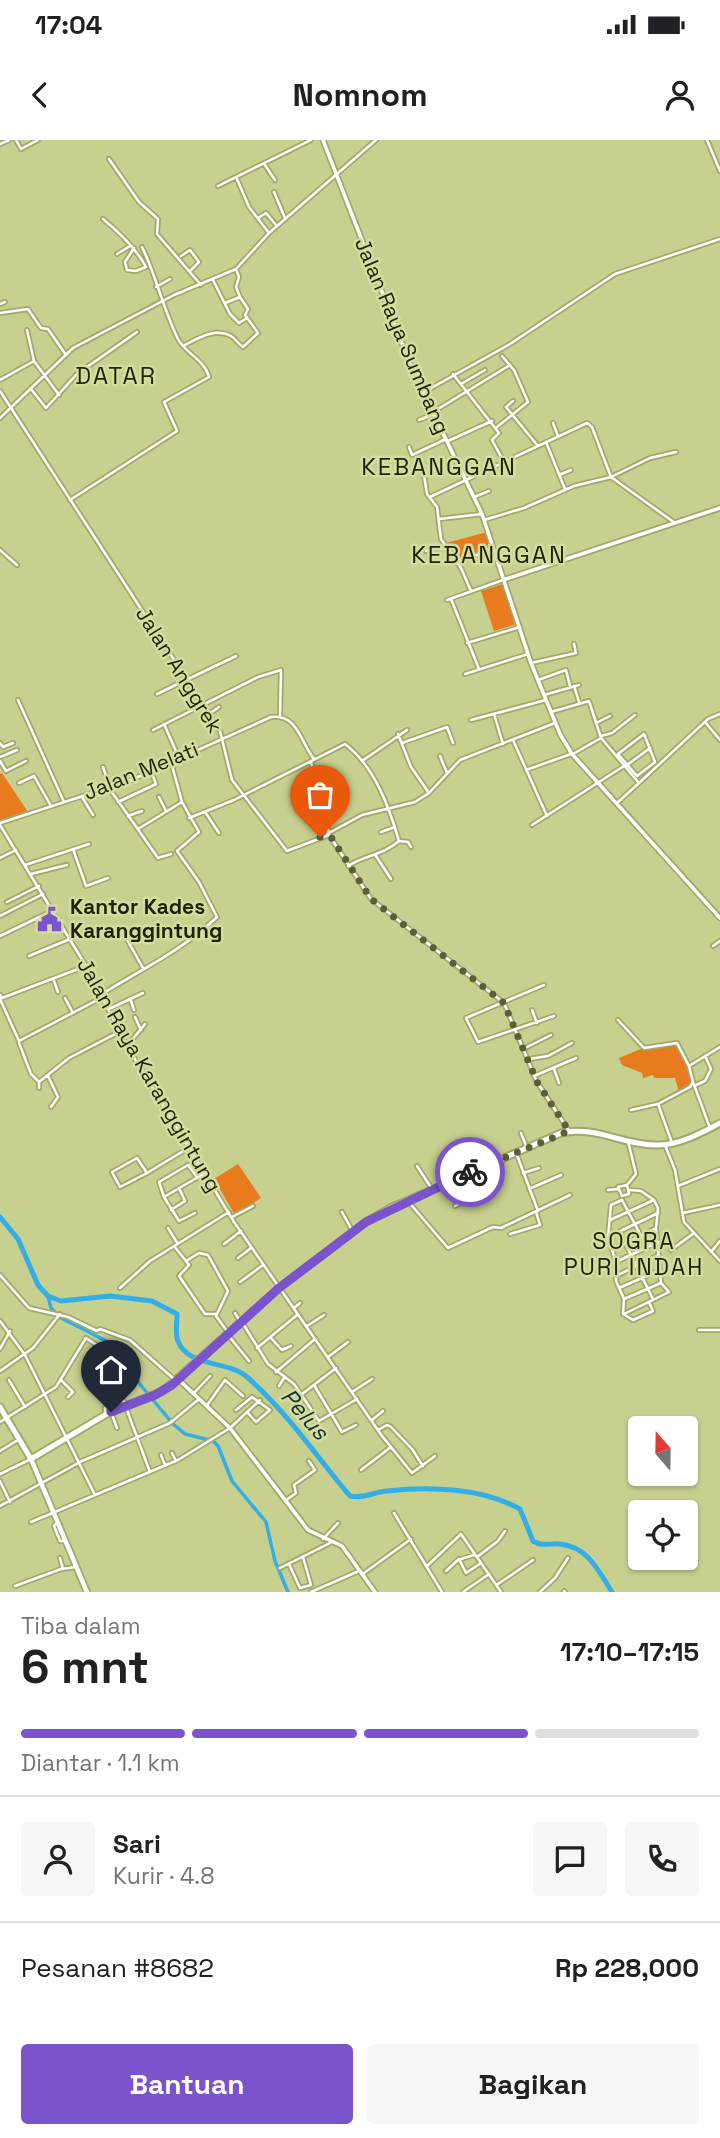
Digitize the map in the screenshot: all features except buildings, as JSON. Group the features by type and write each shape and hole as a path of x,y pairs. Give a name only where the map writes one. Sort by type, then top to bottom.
{"main road":[{"path":"31,1459 110,1412 152,1396 177,1381 247,1312 353,1232 407,1200 515,1151 569,1131 588,1131 654,1145 668,1144 720,1123"},
{"path":"0,1407 21,1438 31,1459 87,1592"}],"street":[{"path":"0,144 9,140"},
{"path":"16,140 21,149 38,140"},
{"path":"218,186 265,165 302,142 311,140"},
{"name":"Jalan Raya Sumbang","path":"323,140 396,330 482,514 531,663 555,723 572,754 720,918"},
{"path":"0,418 66,355 106,329 161,301 236,269 285,218 376,140"},
{"path":"706,140 720,171"},
{"path":"109,159 139,202 158,219 157,234 180,257 201,285"},
{"path":"265,165 275,180"},
{"path":"237,178 245,200 269,233"},
{"path":"274,192 285,218"},
{"path":"258,218 266,214 277,226"},
{"path":"70,500 177,431 164,402 209,375 183,346 148,267 116,227 103,219"},
{"path":"424,392 531,331 618,272 720,239"},
{"path":"117,254 132,247"},
{"path":"132,247 125,262 127,270 136,271 152,263 142,247"},
{"path":"180,257 190,250 197,255 199,261 191,270"},
{"path":"141,257 145,254"},
{"path":"183,346 204,334 219,333 231,336 243,347 258,334 244,315 248,309 236,287 239,278 236,269"},
{"path":"156,287 170,279"},
{"path":"213,280 237,322 247,318"},
{"path":"225,303 240,297"},
{"path":"0,304 5,302"},
{"path":"0,313 28,309 41,328 48,329 66,355"},
{"path":"27,330 34,361 43,377 59,395"},
{"path":"31,388 45,409 77,374 137,332"},
{"path":"497,427 528,401 510,365 502,356"},
{"path":"0,380 34,361"},
{"path":"419,420 510,365"},
{"path":"461,384 485,370"},
{"path":"453,374 497,427 499,433 492,439 504,462"},
{"name":"Jalan Anggrek","path":"0,391 223,737 228,771 242,796 287,851 295,851 328,834"},
{"path":"513,401 506,407 538,446"},
{"path":"409,447 412,455 492,421"},
{"path":"553,423 558,436"},
{"path":"430,498 589,423 611,477 675,523"},
{"path":"546,442 565,489"},
{"path":"484,520 524,508 565,489 611,477 650,458 676,452"},
{"path":"559,475 571,470"},
{"path":"424,475 430,498 437,505 444,546 457,562 471,591"},
{"path":"474,497 489,491"},
{"path":"447,600 719,508"},
{"path":"439,519 482,514"},
{"path":"426,551 444,546"},
{"path":"457,562 495,548"},
{"path":"0,550 17,565"},
{"path":"452,599 467,643 480,669"},
{"path":"467,643 520,627"},
{"path":"531,663 576,653 574,644"},
{"path":"465,674 528,654"},
{"path":"157,694 236,656"},
{"path":"153,730 258,677 281,670 282,716 293,723 313,760 328,834 371,899 504,1002 525,1048 534,1076 569,1131"},
{"path":"538,680 566,670 579,702"},
{"path":"471,720 579,685"},
{"path":"18,699 64,802"},
{"path":"551,712 589,701 601,737 626,765 637,776 655,762 644,734 618,754 626,765 639,783"},
{"path":"209,714 219,707"},
{"path":"494,714 503,744"},
{"path":"617,803 705,722 720,714"},
{"path":"526,769 572,754 612,733 635,715"},
{"name":"Jalan Melati","path":"0,824 109,788 223,737 282,716"},
{"path":"598,722 610,716"},
{"path":"705,722 720,740"},
{"path":"328,834 362,815 415,802 429,793 460,760 555,723"},
{"path":"164,724 179,758"},
{"path":"402,743 447,727 453,743"},
{"path":"362,761 407,730"},
{"path":"398,734 411,766 429,793"},
{"path":"513,740 547,816"},
{"path":"0,743 3,747 13,743"},
{"path":"190,818 242,796 344,744 362,761 389,808 399,841"},
{"path":"532,825 599,784 650,748"},
{"path":"17,750 0,759 6,771 26,761"},
{"path":"440,756 447,773"},
{"path":"19,1041 74,1014 143,969 167,958 194,939 217,917 199,883 177,851 199,832 182,802 171,762"},
{"path":"103,766 109,788 159,859 171,853"},
{"path":"650,766 653,770"},
{"path":"118,802 156,784 151,771"},
{"path":"19,783 34,776 51,806"},
{"path":"82,797 93,816"},
{"path":"159,797 166,811"},
{"path":"138,829 182,802"},
{"path":"128,816 142,811"},
{"path":"205,811 219,833"},
{"name":"Jalan Raya Karanggintung","path":"0,824 54,910 127,1046 251,1248 391,1447 413,1474 423,1466"},
{"path":"382,832 395,827"},
{"path":"348,866 363,856 376,856 399,841 408,842 411,847"},
{"path":"25,865 89,844"},
{"path":"73,849 86,886 108,878"},
{"path":"0,858 16,850"},
{"path":"376,856 391,879"},
{"path":"31,874 66,865"},
{"path":"7,902 39,886"},
{"path":"0,916 44,894"},
{"path":"0,936 54,910"},
{"path":"124,934 143,969"},
{"path":"29,956 70,939"},
{"path":"713,946 720,941"},
{"path":"39,1088 39,1082 31,1074 1,998 54,981 86,966"},
{"path":"126,971 130,977"},
{"path":"54,981 58,992"},
{"path":"544,985 466,1018 476,1041 554,1016"},
{"path":"109,1009 131,1001 143,993"},
{"path":"65,998 74,1014"},
{"path":"131,1001 134,1010"},
{"path":"532,1010 537,1023"},
{"path":"135,1017 141,1031"},
{"path":"618,1020 644,1048 677,1043 689,1066 710,1128"},
{"path":"127,1046 145,1024"},
{"path":"39,1082 69,1058 120,1031"},
{"path":"525,1048 551,1035"},
{"path":"529,1059 549,1055 572,1043"},
{"path":"689,1066 720,1047"},
{"path":"631,1110 657,1104 705,1081 711,1069 705,1056"},
{"path":"534,1076 576,1058"},
{"path":"553,1068 559,1083"},
{"path":"48,1076 58,1097 51,1107"},
{"path":"657,1104 673,1160 684,1223 720,1261"},
{"path":"521,1133 526,1147"},
{"path":"627,1140 636,1174 627,1185"},
{"path":"147,1172 137,1158 112,1172 120,1187 147,1172 190,1147"},
{"path":"480,1147 488,1163"},
{"path":"510,1234 540,1225 515,1151"},
{"path":"195,1213 180,1222 164,1197 159,1182 188,1165 197,1178"},
{"path":"417,1166 432,1189"},
{"path":"523,1173 539,1168"},
{"path":"678,1186 720,1169"},
{"path":"455,1206 475,1196 471,1171"},
{"path":"164,1197 205,1173"},
{"path":"529,1189 561,1175"},
{"path":"608,1190 627,1185"},
{"path":"627,1185 630,1190"},
{"path":"172,1210 185,1201 179,1188"},
{"path":"618,1189 647,1247"},
{"path":"620,1195 628,1195 630,1190"},
{"path":"623,1314 670,1291 661,1283 656,1228 658,1213 654,1200 641,1191 630,1190"},
{"path":"407,1200 448,1248 493,1227 501,1228 570,1195"},
{"path":"622,1200 611,1205 608,1237 624,1299 623,1314"},
{"path":"610,1220 654,1200"},
{"path":"683,1213 720,1205"},
{"path":"232,1217 253,1206"},
{"path":"120,1288 145,1265 229,1212"},
{"path":"342,1212 353,1232"},
{"path":"608,1237 658,1213"},
{"path":"167,1228 189,1265 178,1276 205,1314 216,1314"},
{"path":"612,1250 656,1228"},
{"path":"224,1244 241,1231"},
{"path":"671,1250 694,1233"},
{"path":"710,1252 720,1241"},
{"path":"616,1262 658,1242"},
{"path":"625,1243 653,1300"},
{"path":"238,1258 251,1248"},
{"path":"186,1261 202,1252 228,1291 216,1314"},
{"path":"617,1276 659,1255"},
{"path":"240,1282 263,1265"},
{"path":"619,1288 660,1270"},
{"path":"0,1275 29,1308 60,1314 97,1331 100,1328 129,1340 200,1397 230,1428 308,1530 342,1546 375,1592"},
{"path":"624,1299 661,1283"},
{"path":"623,1314 636,1320 652,1313 649,1302"},
{"path":"294,1308 300,1303"},
{"path":"0,1370 25,1355 46,1335 60,1314"},
{"path":"216,1314 249,1362"},
{"path":"235,1314 275,1372 302,1394 319,1421 357,1399"},
{"path":"257,1348 298,1314"},
{"path":"307,1326 324,1315"},
{"path":"0,1321 10,1331 25,1355 95,1495"},
{"path":"699,1330 720,1330"},
{"path":"0,1349 10,1331"},
{"path":"270,1337 282,1350 291,1346"},
{"path":"0,1422 46,1395 62,1381 86,1338 110,1354 112,1370 150,1472"},
{"path":"275,1372 316,1339"},
{"path":"328,1357 348,1342"},
{"path":"302,1394 335,1368"},
{"path":"194,1393 210,1376"},
{"path":"279,1386 284,1378"},
{"path":"352,1392 372,1379"},
{"path":"9,1380 25,1407"},
{"path":"208,1404 225,1380 243,1396"},
{"path":"62,1381 73,1392 68,1397"},
{"path":"109,1388 119,1385"},
{"path":"314,1385 342,1432 356,1424"},
{"path":"0,1506 80,1462 136,1435 172,1422 200,1397"},
{"path":"236,1410 252,1397 260,1400 269,1411 256,1422 247,1412"},
{"path":"31,1522 176,1461 230,1428 260,1400"},
{"path":"110,1412 112,1402"},
{"path":"104,1408 110,1412 117,1428"},
{"path":"372,1420 383,1411"},
{"path":"378,1430 389,1425 412,1449 423,1466 435,1456"},
{"path":"0,1451 21,1438"},
{"path":"361,1470 391,1447"},
{"path":"172,1453 176,1461"},
{"path":"161,1455 165,1466"},
{"path":"0,1474 31,1459"},
{"path":"285,1501 296,1493 294,1485 314,1470 309,1461"},
{"path":"0,1481 10,1502"},
{"path":"394,1513 442,1592"},
{"path":"323,1539 338,1523"},
{"path":"446,1571 460,1559 476,1555 498,1541 505,1531"},
{"path":"427,1566 461,1534 501,1592"},
{"path":"311,1592 363,1572 411,1539"},
{"path":"279,1568 332,1542"},
{"path":"289,1564 300,1588 312,1585 303,1557"},
{"path":"540,1592 555,1578 568,1558"},
{"path":"60,1559 63,1569"},
{"path":"460,1559 466,1573 481,1563"},
{"path":"497,1585 533,1560"},
{"path":"15,1586 76,1567"},
{"path":"511,1569 514,1574"},
{"path":"466,1591 489,1574"}],"shaded area":[{"path":"487,532 493,548 458,560 446,543"},
{"path":"503,584 516,624 494,631 481,591"},
{"path":"2,773 28,812 0,820 0,774"},
{"path":"677,1043 688,1066 691,1085 679,1092 675,1078 654,1078 653,1075 643,1078 642,1073 622,1065 619,1058 643,1048 649,1050"},
{"path":"238,1164 261,1198 235,1215 214,1179"}],"waterway":[{"name":"Pelus","path":"0,1217 18,1239 38,1285 48,1296 61,1301 110,1296 152,1301 177,1314 177,1338 183,1349 199,1360 230,1368 247,1377 288,1419 350,1496 360,1497 404,1489 438,1489 473,1493 505,1502 520,1509 533,1541 560,1544 578,1550 597,1568 612,1592"},
{"path":"48,1296 51,1308 59,1317 124,1350 139,1383 173,1424 185,1434 213,1441 218,1446 232,1481 266,1522 275,1561 288,1592"}],"way so far":[{"path":"320,837 326,834 331,837 358,883 371,899 504,1003 523,1043 537,1082 569,1131 544,1139 470,1172"}],"place":[{"name":"Kantor Kades Karanggintung","path":"50,919"}],"district":[{"name":"DATAR","path":"116,376"},
{"name":"KEBANGGAN","path":"439,467"},
{"name":"KEBANGGAN","path":"489,555"},
{"name":"SOGRA PURI INDAH","path":"634,1254"}],"route":[{"path":"111,1412 155,1395 172,1385 279,1288 366,1222 392,1207 470,1172"}]}
